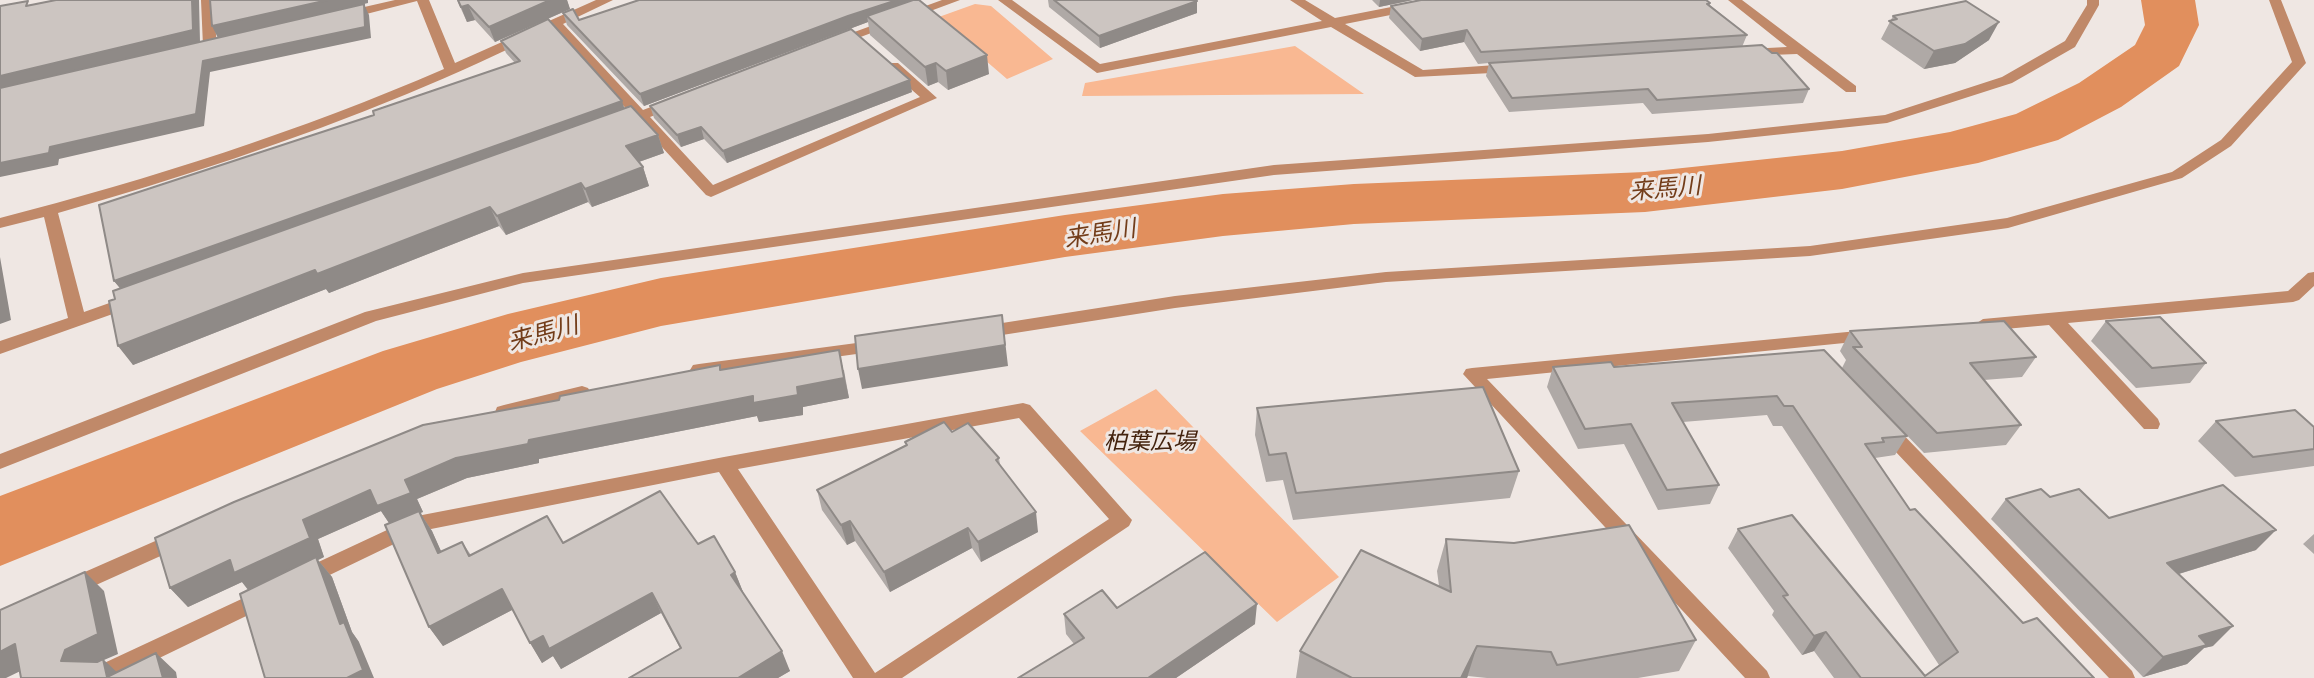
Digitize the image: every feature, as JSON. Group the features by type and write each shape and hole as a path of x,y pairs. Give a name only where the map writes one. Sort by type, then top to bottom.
{"street":[{"path":"207,0 210,46"},
{"path":"331,18 411,0"},
{"path":"423,0 451,70"},
{"path":"0,223 50,211 274,142 451,70 607,0"},
{"path":"818,48 954,0"},
{"path":"1004,0 1097,69 1446,0"},
{"path":"1296,0 1420,74 1529,67"},
{"path":"1734,0 1851,89"},
{"path":"0,462 371,316 523,278 1274,170 1708,138 1887,119 2007,80 2070,44 2093,5 2093,0"},
{"path":"959,335 1175,302 1386,277 1810,251 2008,223 2177,175 2226,143 2300,62 2275,0"},
{"path":"554,22 711,192 930,98 856,33"},
{"path":"1733,54 1801,50"},
{"path":"602,130 692,96"},
{"path":"50,211 78,320"},
{"path":"1962,327 2293,296 2314,276"},
{"path":"0,348 143,297"},
{"path":"2054,319 2151,424"},
{"path":"1759,678 1472,374 1883,335"},
{"path":"1803,342 1822,362"},
{"path":"680,374 892,344"},
{"path":"491,415 602,389"},
{"path":"95,678 417,524 724,464 1023,410 1122,520 884,678"},
{"path":"1869,412 2124,678"},
{"path":"724,464 866,678"},
{"path":"50,596 188,534"}],"green space":[{"path":"975,4 991,6 1053,59 1007,79 936,18"},
{"path":"1295,46 1364,94 1082,96 1085,83"},
{"name":"柏葉広場","path":"1156,389 1339,577 1277,622 1080,431"}],"building":[{"path":"56,0 192,0 193,30 0,76 0,6 28,1 26,6"},
{"path":"210,0 328,0 212,26"},
{"path":"458,0 550,0 489,27 468,5 461,7"},
{"path":"639,0 897,0 640,94 563,13 573,9 579,20"},
{"path":"919,0 987,55 946,71 936,63 925,67 867,16"},
{"path":"1054,0 1196,0 1197,1 1099,36"},
{"path":"1421,0 1706,0 1710,3 1707,4 1747,35 1481,52 1467,30 1422,39 1391,6"},
{"path":"1966,1 1999,22 1965,44 1934,51 1889,21 1897,19 1893,16"},
{"path":"364,4 365,27 203,61 196,114 50,147 49,153 0,163 0,88"},
{"path":"548,19 622,101 114,281 99,205 374,115 373,111 520,61 501,41"},
{"path":"851,29 910,80 723,151 701,127 677,135 650,106"},
{"path":"1762,45 1772,53 1777,53 1809,89 1657,100 1648,89 1512,98 1489,63"},
{"path":"631,106 658,135 626,146 643,167 585,189 581,183 497,216 490,207 317,274 315,270 118,346 109,301 115,299 113,291"},
{"path":"1002,315 1005,345 858,369 855,336"},
{"path":"2160,317 2206,363 2152,368 2106,321"},
{"path":"2004,321 2036,357 1970,363 2021,425 1937,433 1853,347 1862,347 1850,331"},
{"path":"839,350 844,378 797,387 798,395 753,403 753,396 529,440 528,444 456,458 405,480 411,493 377,506 370,490 303,520 310,538 234,573 230,560 170,588 155,538 234,502 423,425 559,400 560,396 720,365 720,370"},
{"path":"1824,350 1907,436 1882,438 1884,442 1865,444 1910,510 1915,509 2023,623 2037,618 2094,678 1861,678 1826,632 1814,636 1783,596 1788,595 1738,529 1792,515 1925,676 1958,652 1793,406 1784,406 1777,396 1672,403 1719,485 1667,490 1631,424 1585,429 1553,367 1611,362 1614,367"},
{"path":"1483,387 1519,471 1296,493 1286,453 1269,455 1257,408"},
{"path":"2295,410 2314,427 2314,449 2253,457 2216,421"},
{"path":"944,422 952,432 968,423 999,458 996,460 1036,512 978,542 968,528 884,572 850,521 841,525 817,490 907,445 905,442"},
{"path":"2223,485 2276,530 2167,563 2233,626 2199,636 2207,645 2163,657 2006,499 2041,489 2050,497 2079,489 2109,518"},
{"path":"660,491 698,544 714,536 735,572 731,575 782,651 738,678 629,678 681,648 652,593 549,649 543,636 530,643 502,589 429,627 385,525 419,511 438,553 462,542 469,556 547,516 563,543"},
{"path":"1629,525 1696,640 1557,665 1551,652 1477,646 1461,678 1352,678 1300,651 1361,550 1451,592 1446,539 1514,543"},
{"path":"1205,552 1257,604 1148,678 1018,678 1084,638 1064,614 1102,590 1117,608"},
{"path":"316,557 340,624 344,622 363,670 347,678 265,678 240,594"},
{"path":"85,572 98,634 65,650 61,661 97,662 103,659 107,677 156,653 163,678 21,678 15,644 0,652 0,610"}],"waterway":[{"name":"来馬川","path":"0,532 410,370 508,340 661,302 1065,236 1223,215 1354,204 1645,192 1842,170 1956,150 2037,127 2100,95 2159,54 2172,25 2168,0"}]}
